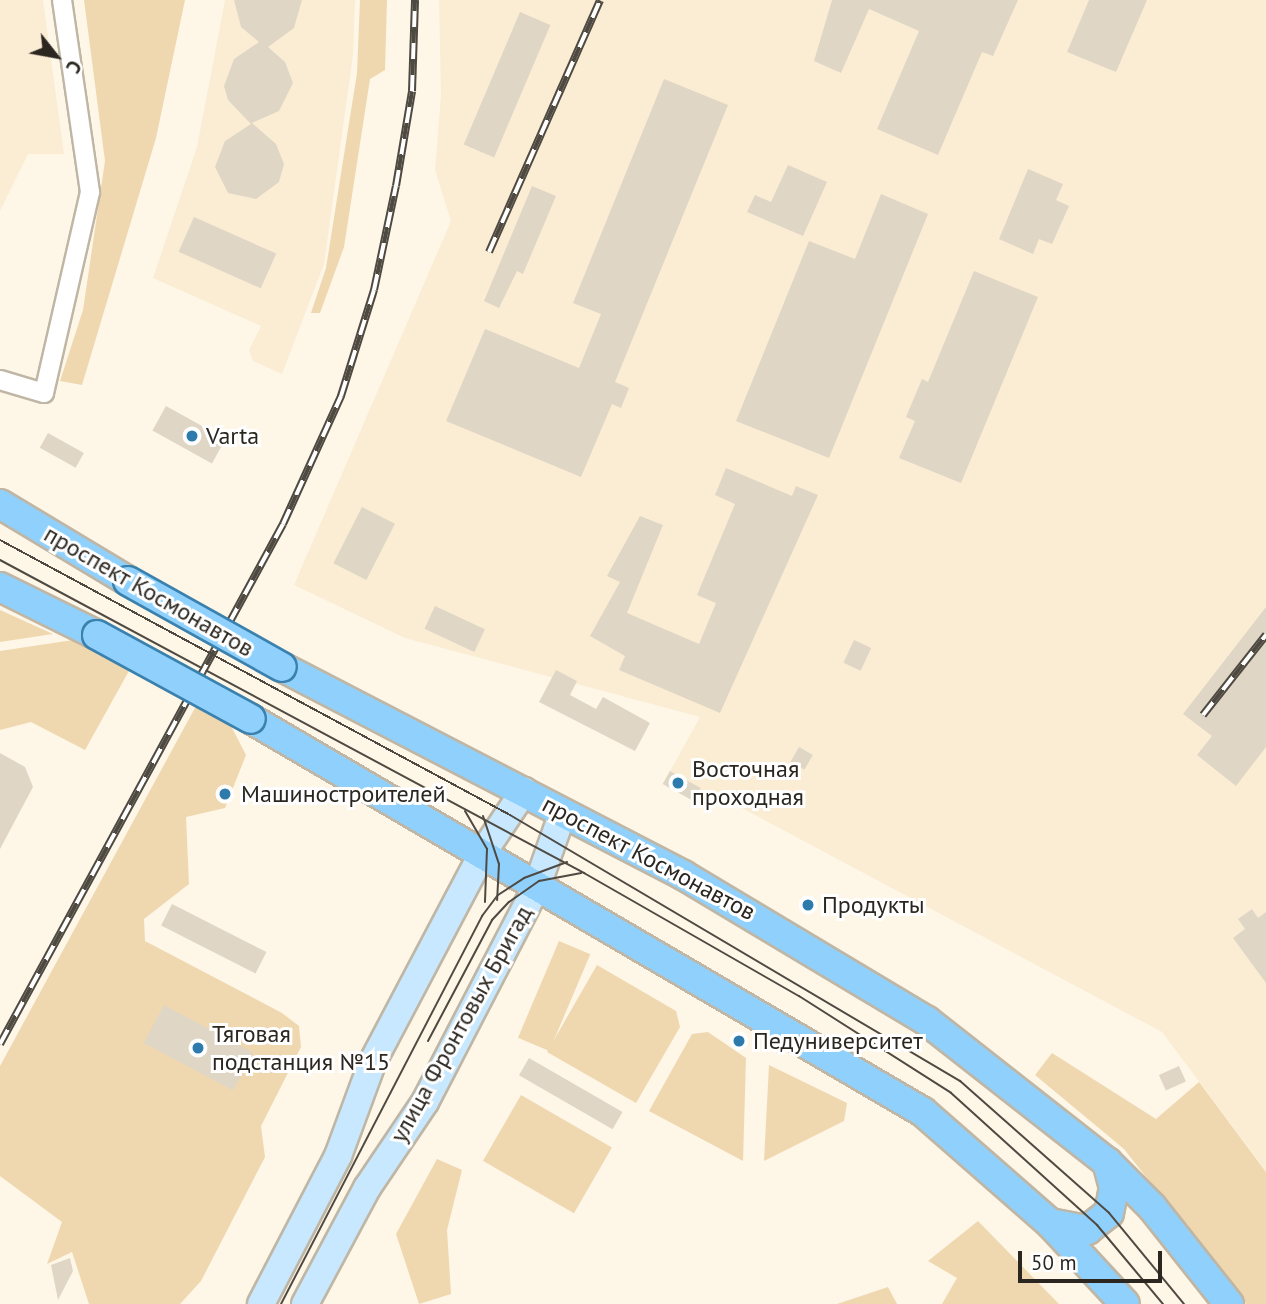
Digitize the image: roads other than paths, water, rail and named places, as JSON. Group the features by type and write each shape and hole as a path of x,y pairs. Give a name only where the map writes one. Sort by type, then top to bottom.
{"main road":[{"name":"проспект Космонавтов","path":"0,504 128,581 282,667 524,791 797,939 927,1021 1107,1163 1152,1207 1230,1304"},
{"path":"0,587 97,635 251,719 923,1112 1050,1223 1125,1304"},
{"name":"улица Фронтовых Бригад","path":"261,1304 342,1147 373,1061 482,854 524,791"},
{"name":"улица Фронтовых Бригад","path":"305,1304 367,1188 425,1101 537,886 563,812"},
{"path":"1050,1223 1087,1230 1109,1213 1114,1188 1107,1163"}],"street":[{"path":"0,380 44,393 90,192 62,0"}],"tram line":[{"path":"0,540 510,815 960,1081 1109,1213 1184,1304"},
{"path":"0,560 584,873 799,996 951,1093 1097,1225 1163,1304"},
{"path":"465,811 487,849 485,902"},
{"path":"483,816 499,864 497,900"},
{"path":"281,1304 482,916 498,895 524,878 567,862"},
{"path":"428,1041 492,920 509,902 539,881 581,873"}],"railway":[{"path":"0,1044 283,524 341,396 374,290 396,186 412,91 415,0"},
{"path":"489,252 600,0"},
{"path":"1203,715 1266,635"}],"place":[{"name":"Varta","path":"192,436"},
{"name":"Восточная проходная","path":"678,783"},
{"name":"Машиностроителей","path":"225,794"},
{"name":"Продукты","path":"808,905"},
{"name":"Педуниверситет","path":"739,1041"},
{"name":"Тяговая подстанция №15","path":"198,1048"}]}
